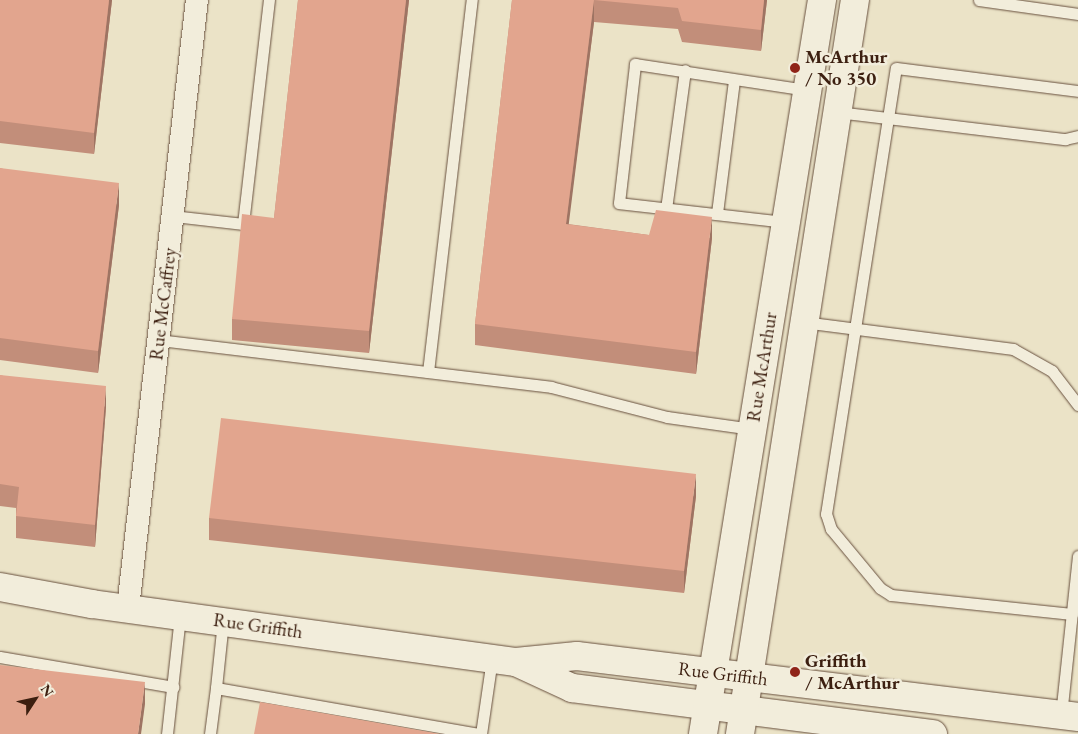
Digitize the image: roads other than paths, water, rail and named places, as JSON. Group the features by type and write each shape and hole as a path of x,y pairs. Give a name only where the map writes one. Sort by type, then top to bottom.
{"street":[{"name":"Rue McCaffrey","path":"128,608 198,0"},
{"name":"Rue McArthur","path":"703,734 822,0"},
{"name":"Rue McArthur","path":"742,723 802,322 855,0"},
{"name":"Rue Griffith","path":"0,587 128,608 504,661 577,656 1069,716"},
{"name":"Rue Griffith","path":"504,661 572,688 708,708 742,723 933,734"}],"lane":[{"path":"173,216 243,224 268,0"},
{"path":"428,372 472,0"},
{"path":"979,0 1078,14"},
{"path":"785,222 618,203 635,64 685,70 734,80 807,90"},
{"path":"1072,614 892,595 880,588 832,529 826,514 896,68 1078,91"},
{"path":"666,209 685,70"},
{"path":"717,213 734,80"},
{"path":"837,112 1065,139 1078,136"},
{"path":"802,322 856,331 866,329 1012,350 1052,371 1078,405"},
{"path":"159,340 551,388 667,417 752,428"},
{"path":"1069,716 1073,644 1072,614 1078,556"},
{"path":"168,734 180,615"},
{"path":"210,734 223,621"},
{"path":"0,656 173,687"},
{"path":"216,688 480,734 504,661"}],"place":[{"name":"McArthur / No 350","path":"795,68"},
{"name":"Griffith / McArthur","path":"795,672"}]}
